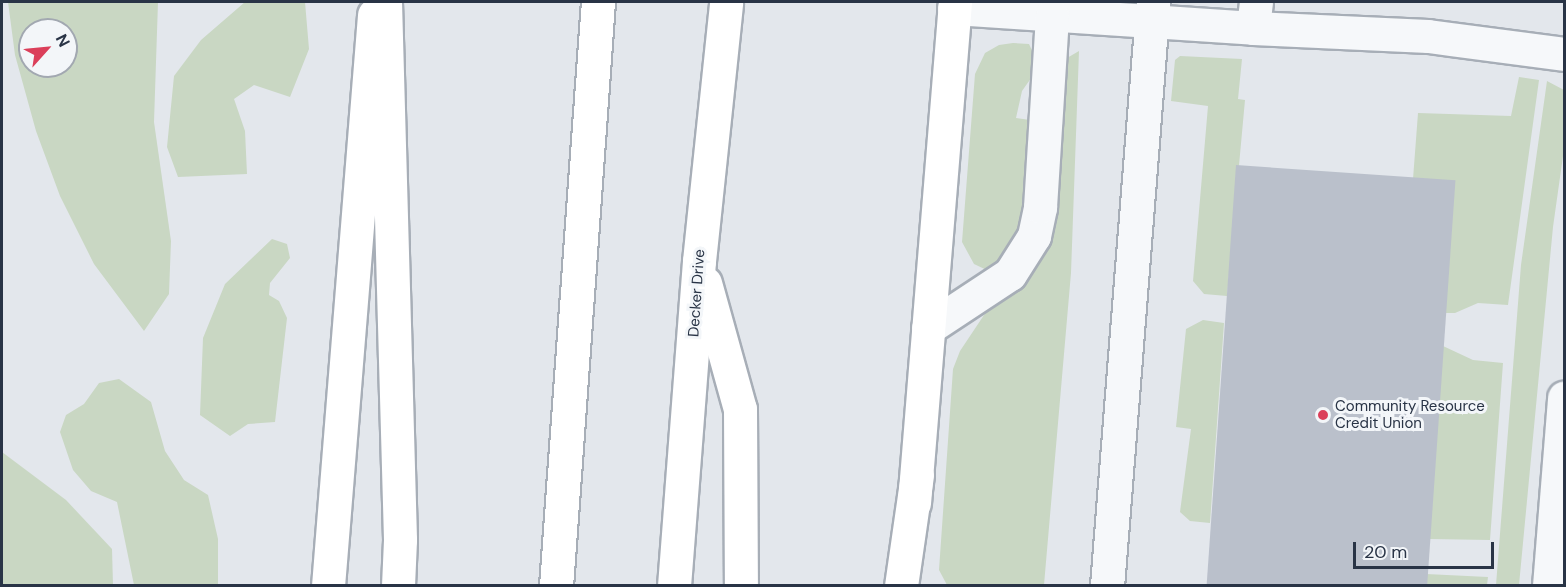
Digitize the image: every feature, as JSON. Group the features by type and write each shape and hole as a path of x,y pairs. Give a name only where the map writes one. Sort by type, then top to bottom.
{"main road":[{"path":"328,585 375,2"},
{"path":"385,2 400,540 398,585"},
{"path":"556,585 598,2"},
{"name":"Decker Drive","path":"674,585 699,261 726,2"},
{"path":"908,585 954,5"},
{"path":"699,261 740,409 741,585"},
{"path":"901,585 917,475"}],"lane":[{"path":"954,5 1052,15 1152,12 1255,15 1564,54"},
{"path":"1107,585 1152,12"},
{"path":"928,328 1010,274 1034,236 1040,207 1052,15"},
{"path":"1555,574 1564,398"}],"green space":[{"path":"8,2 158,2 154,122 171,241 169,294 144,331 94,264 60,196 36,131 21,78 78,78 78,18 18,18 18,66"},
{"path":"245,2 305,2 309,49 290,97 254,85 234,99 245,131 247,174 178,177 167,147 174,76 201,40"},
{"path":"1029,44 1035,57 1034,74 1022,91 1016,118 1030,120 1023,224 993,273 974,264 962,242 975,74 985,53 999,45"},
{"path":"1079,51 1071,273 1044,585 947,585 939,570 953,369 960,351 984,315 1015,284 1067,58"},
{"path":"1180,56 1242,59 1238,99 1245,100 1227,296 1204,294 1193,281 1208,106 1171,101 1175,60"},
{"path":"1519,77 1539,80 1508,305 1478,303 1455,313 1445,313 1413,179 1418,113 1511,116"},
{"path":"1547,81 1564,90 1564,149 1553,227 1519,585 1496,585 1521,265"},
{"path":"272,239 287,244 290,258 270,283 269,295 279,301 287,318 275,422 248,424 230,436 200,415 203,338 225,284"},
{"path":"1203,320 1224,323 1210,523 1190,521 1180,512 1191,429 1176,427 1186,329"},
{"path":"1443,346 1473,360 1503,363 1490,540 1429,539"},
{"path":"119,379 151,402 165,451 184,480 208,495 218,539 218,585 134,585 117,502 91,491 73,470 60,432 66,415 84,404 99,383"},
{"path":"2,452 66,500 112,549 113,585 2,585"},
{"path":"1426,574 1488,577 1487,585 1426,586"}],"building":[{"path":"1236,165 1455,180 1427,586 1207,585"}],"place":[{"name":"Community Resource Credit Union","path":"1323,415"}]}
